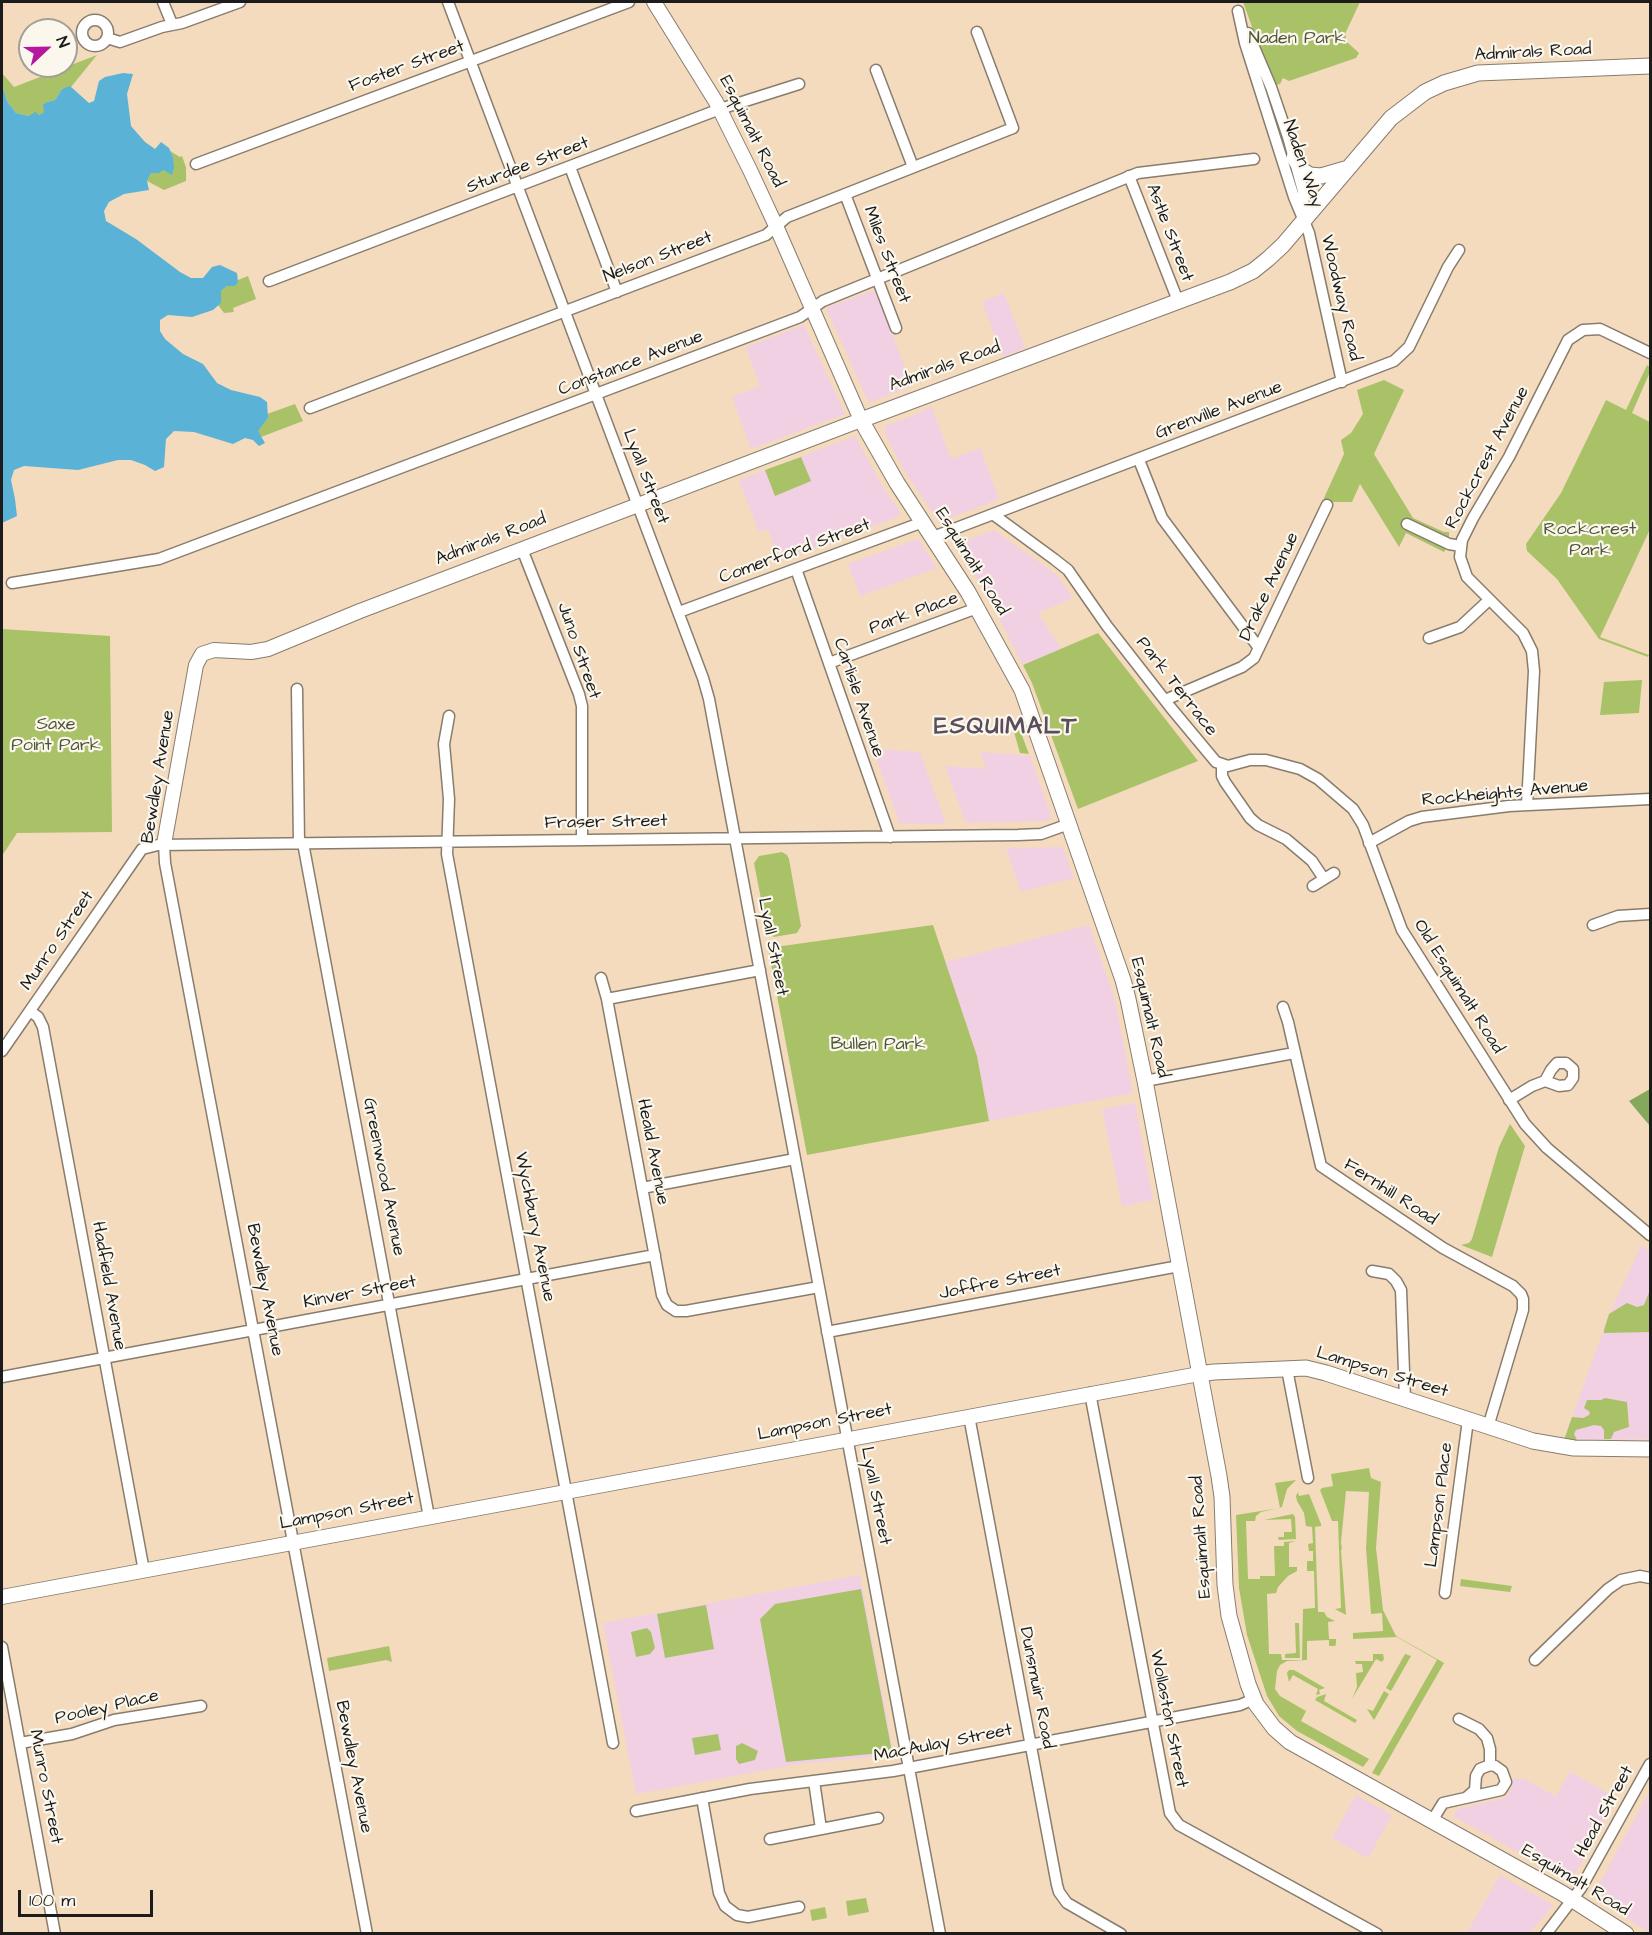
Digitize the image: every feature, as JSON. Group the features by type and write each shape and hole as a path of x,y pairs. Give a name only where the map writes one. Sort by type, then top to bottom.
{"main road":[{"name":"Admirals Road","path":"861,420 1230,282 1253,271 1283,245 1391,118 1405,105 1425,92 1453,80 1478,74 1650,66"},
{"path":"1294,158 1303,171 1310,175 1321,176 1345,170"},
{"name":"Esquimalt Road","path":"861,420 897,483 977,608 1022,690 1125,989 1221,1490 1229,1616 1254,1699 1267,1721 1290,1742 1572,1900 1626,1934"},
{"name":"Lampson Street","path":"1199,1374 1306,1368 1488,1427 1552,1445 1575,1448 1650,1449"}],"street":[{"path":"163,2 172,24"},
{"path":"107,38 120,42 172,24 183,23 240,2"},
{"name":"Lyall Street","path":"448,2 679,612 709,699 940,1934"},
{"name":"Foster Street","path":"195,164 629,2"},
{"name":"Esquimalt Road","path":"654,2 720,109 776,226 861,420"},
{"name":"Naden Way","path":"1237,6 1271,87 1294,158 1303,191 1304,221"},
{"name":"Naden Way","path":"1237,6 1245,43 1294,197 1304,221"},
{"name":"Nelson Street","path":"310,408 766,235 787,217 1012,128 977,32"},
{"path":"876,70 913,167"},
{"name":"Sturdee Street","path":"269,281 720,109 799,84"},
{"name":"Constance Avenue","path":"12,583 159,559 800,317 823,301 1138,173 1254,159"},
{"path":"570,167 617,292"},
{"name":"Astle Street","path":"1129,177 1178,301"},
{"name":"Miles Street","path":"845,194 896,328"},
{"name":"Woodway Road","path":"1304,221 1309,232 1342,382"},
{"name":"Grenville Avenue","path":"933,537 1394,361 1406,351 1448,267 1459,250"},
{"name":"Rockcrest Avenue","path":"1527,805 1534,661 1532,651 1523,633 1473,585 1464,572 1460,557 1461,546 1473,518 1509,457 1568,340 1583,330 1600,329 1650,353"},
{"name":"Admirals Road","path":"202,654 214,650 251,652 268,649 360,611 861,420"},
{"path":"1139,460 1162,518 1259,648"},
{"name":"Drake Avenue","path":"1165,700 1242,667 1254,658 1327,505"},
{"name":"Park Terrace","path":"994,515 1068,570 1107,627 1211,758 1222,765 1222,776 1225,782 1254,822 1284,837 1329,876 1313,886"},
{"name":"Comerford Street","path":"679,612 923,522"},
{"path":"1407,524 1449,544 1461,546"},
{"name":"Juno Street","path":"522,549 582,706 582,840"},
{"name":"Carlisle Avenue","path":"796,569 890,837"},
{"path":"1429,638 1460,627 1489,600"},
{"name":"Park Place","path":"829,663 977,608"},
{"name":"Bewdley Avenue","path":"202,654 196,664 164,844 165,863 367,1934"},
{"name":"Greenwood Avenue","path":"297,689 301,843 429,1517"},
{"name":"Wychbury Avenue","path":"448,716 444,744 448,800 447,854 613,1743"},
{"name":"Old Esquimalt Road","path":"1222,765 1234,765 1250,760 1266,760 1300,769 1312,775 1353,809 1363,825 1402,930 1530,1131 1541,1143 1650,1234"},
{"name":"Rockheights Avenue","path":"1369,843 1415,818 1527,805 1650,799"},
{"name":"Fraser Street","path":"142,849 164,844 1032,835 1069,824"},
{"name":"Munro Street","path":"2,1051 142,849"},
{"path":"1593,925 1618,916 1650,914"},
{"path":"607,999 759,970"},
{"name":"Heald Avenue","path":"602,978 662,1295 671,1308 676,1311 686,1311 819,1287"},
{"path":"1144,1081 1294,1053 1283,1006"},
{"name":"Hadfield Avenue","path":"30,1011 38,1017 43,1026 144,1571"},
{"name":"Fernhill Road","path":"1294,1053 1321,1166 1443,1248 1513,1286 1521,1294 1523,1310 1488,1427"},
{"path":"1509,1100 1545,1081"},
{"path":"642,1188 795,1159"},
{"name":"Kinver Street","path":"2,1377 655,1254"},
{"name":"Joffre Street","path":"827,1332 1179,1266"},
{"path":"1372,1271 1389,1274 1401,1290 1405,1399"},
{"path":"1287,1369 1308,1478"},
{"name":"Lampson Street","path":"2,1597 1199,1374"},
{"name":"Wollaston Street","path":"1090,1393 1167,1804 1174,1820 1377,1934"},
{"name":"Dunsmuir Road","path":"969,1416 1059,1892 1072,1906 1121,1934"},
{"name":"Lampson Place","path":"1445,1593 1468,1420"},
{"path":"1535,1659 1608,1589 1621,1580 1640,1576 1650,1578"},
{"name":"Munro Street","path":"2,1647 3,1668 20,1743 55,1934"},
{"name":"MacAulay Street","path":"636,1811 744,1789 893,1771 1240,1705 1254,1699"},
{"name":"Pooley Place","path":"20,1743 72,1734 114,1720 201,1706"},
{"path":"1459,1719 1479,1729 1487,1738 1490,1765"},
{"name":"Head Street","path":"1546,1934 1581,1888 1650,1764"},
{"path":"1432,1821 1443,1803 1497,1791 1504,1786 1505,1778 1502,1771 1490,1765 1480,1769 1476,1776 1475,1791 1467,1797"},
{"path":"814,1781 821,1828"},
{"path":"702,1798 719,1893 725,1906 732,1913 748,1917 799,1906"},
{"path":"770,1839 878,1818"}],"shaded area":[{"path":"875,290 912,386 869,403 826,308"},
{"path":"1004,293 1025,348 1003,357 982,302"},
{"path":"804,325 845,414 751,449 732,397 760,386 746,347"},
{"path":"931,406 951,459 980,448 999,499 939,522 905,472 885,434 885,426 922,412"},
{"path":"855,436 882,486 900,512 898,517 779,561 768,529 759,532 739,480"},
{"path":"994,530 1057,575 1073,598 1038,613 1061,649 1023,665 989,599 955,545"},
{"path":"918,539 937,568 860,596 848,564"},
{"path":"873,749 920,752 946,824 900,824"},
{"path":"980,752 1030,756 1051,815 1048,821 966,823 945,766 986,769"},
{"path":"1063,847 1074,878 1021,892 1006,848"},
{"path":"1089,925 1115,1000 1133,1093 989,1121 977,1056 945,962"},
{"path":"1135,1103 1153,1200 1122,1206 1102,1109"},
{"path":"1642,1244 1650,1254 1650,1439 1564,1440 1609,1315"},
{"path":"860,1575 894,1755 800,1764 636,1794 603,1623"},
{"path":"1570,1772 1617,1798 1571,1882 1453,1816 1458,1809 1505,1798 1511,1790 1513,1778 1524,1779 1556,1796"},
{"path":"1650,1790 1650,1933 1599,1901 1595,1892"},
{"path":"1356,1795 1392,1815 1368,1858 1332,1838"},
{"path":"1500,1875 1553,1905 1530,1933 1467,1933"}],"green space":[{"name":"Naden Park","path":"1243,2 1360,2 1345,34 1347,42 1359,53 1356,58 1289,81 1283,78 1280,84 1276,85"},
{"path":"97,55 71,87 62,89 55,100 47,102 44,112 39,115 29,116 16,113 7,101 2,85 2,73 14,87 37,78 78,78 78,62"},
{"path":"170,151 182,156 186,167 186,181 164,190 147,181 151,173 163,170 172,174 173,157"},
{"path":"248,276 256,299 233,308 234,312 224,313 218,305 221,303 221,291"},
{"name":"Rockcrest Park","path":"1647,365 1650,367 1650,372 1632,413 1650,422 1650,529 1600,637 1649,655 1648,657 1599,639 1557,579 1527,551 1526,544 1561,493 1606,400 1626,410"},
{"path":"1384,380 1404,390 1374,454 1413,518 1444,532 1449,532 1449,544 1444,552 1406,533 1399,547 1360,484 1352,502 1333,502 1327,505 1324,498 1344,454 1341,440 1351,433 1363,414 1357,390"},
{"path":"295,404 303,421 261,437 257,431 268,418 267,414"},
{"path":"801,457 811,481 775,496 765,470"},
{"name":"Saxe Point Park","path":"2,629 110,636 112,832 17,833 2,856"},
{"path":"1098,633 1198,761 1078,809 1032,683 1023,665"},
{"path":"1642,680 1639,713 1600,715 1604,682"},
{"path":"1011,716 1013,721 1016,720 1029,754 1020,753 1012,725 1009,719 1005,718"},
{"path":"782,852 789,859 801,926 797,933 774,937 767,930 754,863 759,856"},
{"name":"Bullen Park","path":"933,925 977,1056 989,1121 807,1155 768,948"},
{"path":"1650,1089 1650,1126 1629,1101"},
{"path":"1510,1124 1525,1146 1492,1257 1461,1245 1469,1243 1472,1239 1499,1147"},
{"path":"1650,1290 1650,1332 1604,1333 1609,1314 1627,1303 1637,1307 1644,1305"},
{"path":"1605,1398 1627,1402 1629,1427 1614,1432 1611,1439 1604,1439 1604,1430 1601,1426 1594,1425 1576,1430 1574,1434 1577,1440 1564,1440 1572,1417 1583,1418 1589,1415 1590,1412 1584,1408 1587,1400"},
{"path":"1369,1468 1371,1478 1381,1482 1376,1548 1383,1610 1396,1636 1444,1663 1379,1776 1372,1773 1437,1660 1397,1637 1353,1639 1353,1633 1383,1631 1382,1613 1371,1614 1366,1548 1369,1492 1346,1491 1341,1550 1346,1615 1335,1609 1341,1608 1338,1521 1332,1521 1320,1490 1333,1486 1331,1474"},
{"path":"1296,1480 1287,1489 1280,1508 1275,1483"},
{"path":"1298,1492 1299,1496 1309,1494 1321,1524 1315,1527 1318,1612 1324,1612 1327,1617 1335,1621 1328,1622 1329,1639 1336,1639 1336,1644 1329,1646 1329,1640 1307,1641 1307,1660 1287,1661 1280,1665 1275,1689 1280,1696 1306,1711 1301,1721 1369,1759 1363,1767 1297,1731 1279,1716 1267,1696 1247,1635 1239,1588 1236,1515 1276,1509 1261,1512 1256,1516 1255,1521 1246,1521 1248,1579 1275,1576 1274,1546 1284,1546 1284,1542 1296,1541 1289,1543 1289,1567 1297,1567 1297,1571 1288,1576 1278,1587 1276,1593 1267,1594 1269,1654 1281,1654 1282,1660 1302,1660 1303,1609 1315,1608 1314,1571 1307,1571 1307,1561 1313,1561 1313,1551 1309,1551 1308,1544 1313,1543 1312,1527 1306,1526 1304,1513 1297,1501"},
{"path":"1293,1514 1296,1539 1279,1540 1278,1537 1284,1537 1284,1532 1292,1532 1291,1519 1264,1520"},
{"path":"1461,1579 1512,1586 1510,1592 1460,1586"},
{"path":"861,1589 892,1752 786,1762 760,1619 775,1604"},
{"path":"706,1605 714,1649 665,1658 657,1614"},
{"path":"1295,1623 1299,1623 1300,1658 1285,1658 1285,1654 1296,1653"},
{"path":"647,1628 651,1632 655,1648 650,1654 636,1657 631,1632"},
{"path":"389,1646 392,1662 386,1660 329,1671 327,1658"},
{"path":"1373,1654 1383,1654 1384,1659 1382,1662 1376,1659 1352,1699 1357,1687 1356,1673 1363,1672 1362,1664 1356,1664 1355,1661 1373,1661"},
{"path":"1405,1654 1411,1656 1391,1691 1386,1688"},
{"path":"1289,1670 1294,1670 1325,1688 1319,1690 1320,1694 1316,1695 1318,1689 1293,1675 1289,1682 1287,1673"},
{"path":"1384,1691 1389,1694 1374,1720 1367,1709 1373,1711"},
{"path":"1326,1694 1324,1701 1357,1720 1355,1723 1315,1700"},
{"path":"718,1734 721,1750 695,1755 692,1738"},
{"path":"742,1743 758,1751 755,1760 739,1764 736,1759 736,1746"},
{"path":"866,1898 869,1912 848,1916 846,1901"},
{"path":"825,1907 827,1918 812,1921 810,1910"}],"water":[{"path":"123,73 133,74 127,94 131,126 145,142 155,149 161,142 169,148 174,167 172,175 163,170 159,173 151,173 147,181 149,190 124,194 109,202 104,211 106,221 191,278 203,278 212,267 220,265 237,273 238,282 235,286 227,286 221,291 221,303 213,310 192,317 168,315 160,320 160,331 165,339 183,354 203,364 217,383 231,390 260,397 267,402 268,418 258,431 265,443 259,446 253,440 245,438 233,444 194,432 174,431 166,439 164,467 155,471 131,460 118,460 78,470 24,466 14,470 11,480 17,516 2,523 2,85 7,101 16,113 29,116 35,112 39,115 44,112 43,105 55,100 62,89 70,86 89,103 94,101 99,81 105,77"}],"district":[{"name":"ESQUIMALT","path":"1006,728"}]}
